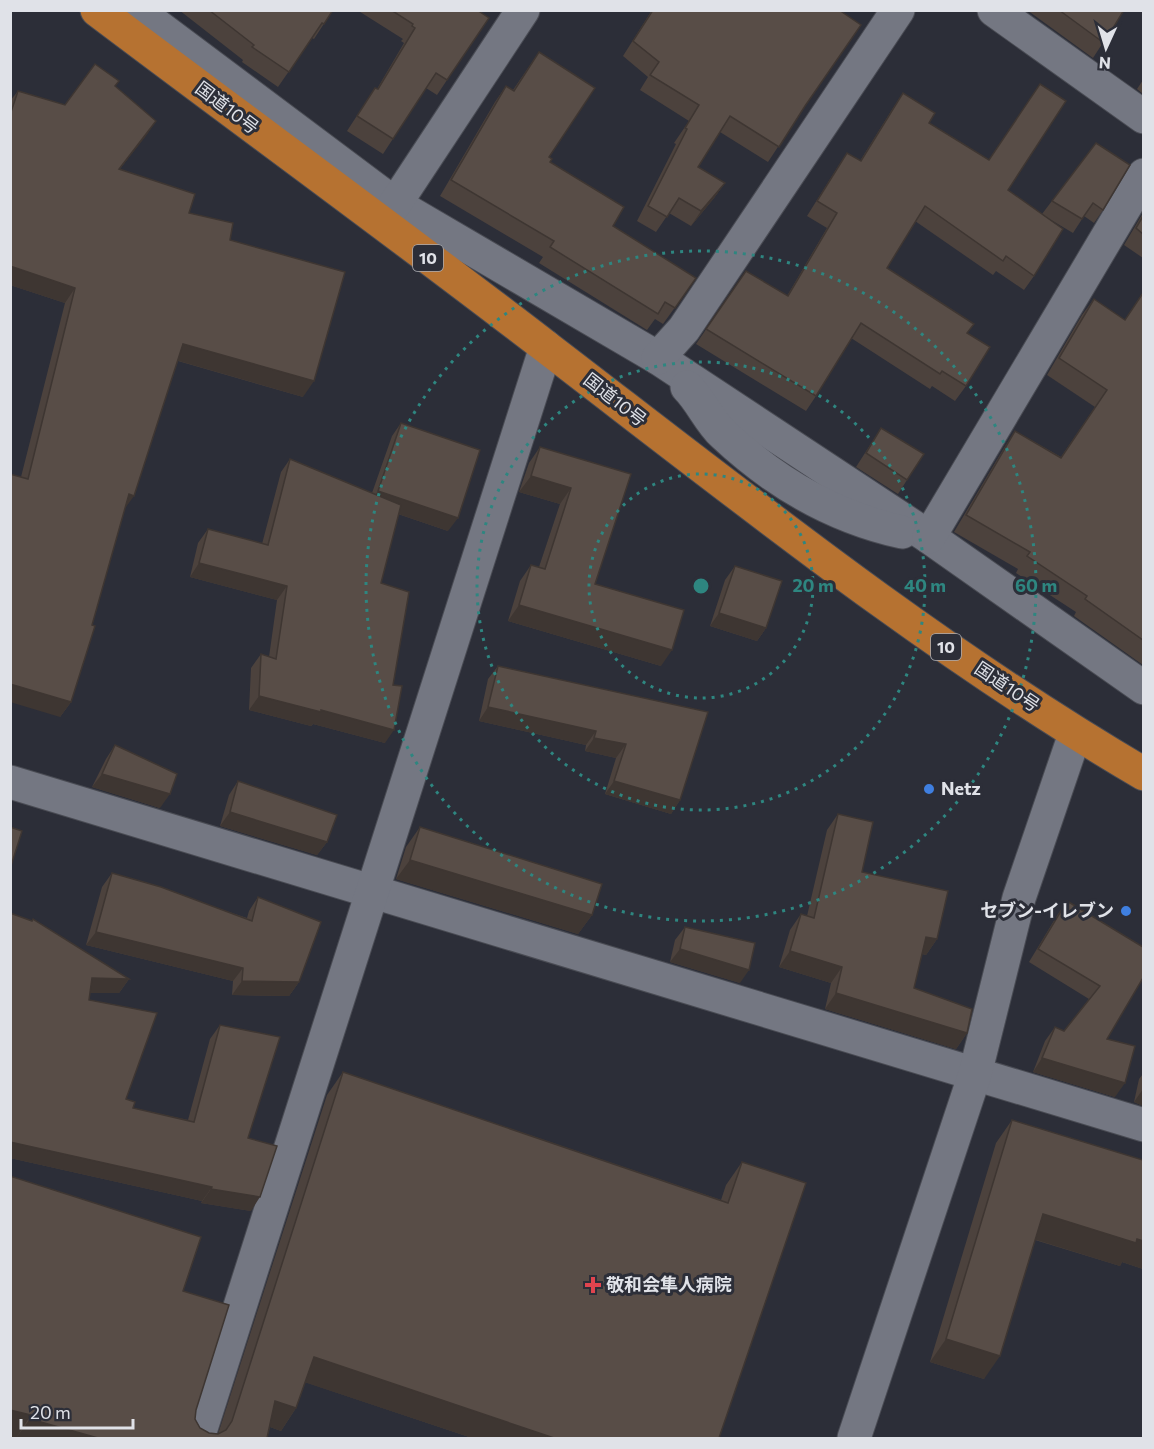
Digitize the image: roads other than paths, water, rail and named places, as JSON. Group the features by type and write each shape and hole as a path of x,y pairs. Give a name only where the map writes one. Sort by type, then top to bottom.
{"highway":[{"name":"国道10号","path":"97,10 757,508 934,638 1075,734 1143,774"}],"street":[{"path":"136,10 171,21 395,204 658,358 929,537 1143,688"},
{"path":"395,204 523,10"},
{"path":"658,358 684,329 898,10"},
{"path":"994,10 1143,117"},
{"path":"929,537 1143,175"},
{"path":"198,1438 546,347"},
{"path":"658,358 696,395 721,433 781,482 834,510 887,528 929,537"},
{"path":"757,508 781,482"},
{"path":"854,1438 975,1074 1019,898 1075,734"},
{"path":"10,782 1143,1125"}],"place":[{"name":"Netz","path":"929,789"},
{"name":"セブン-イレブン","path":"1126,911"},
{"name":"敬和会隼人病院","path":"593,1285"}]}
